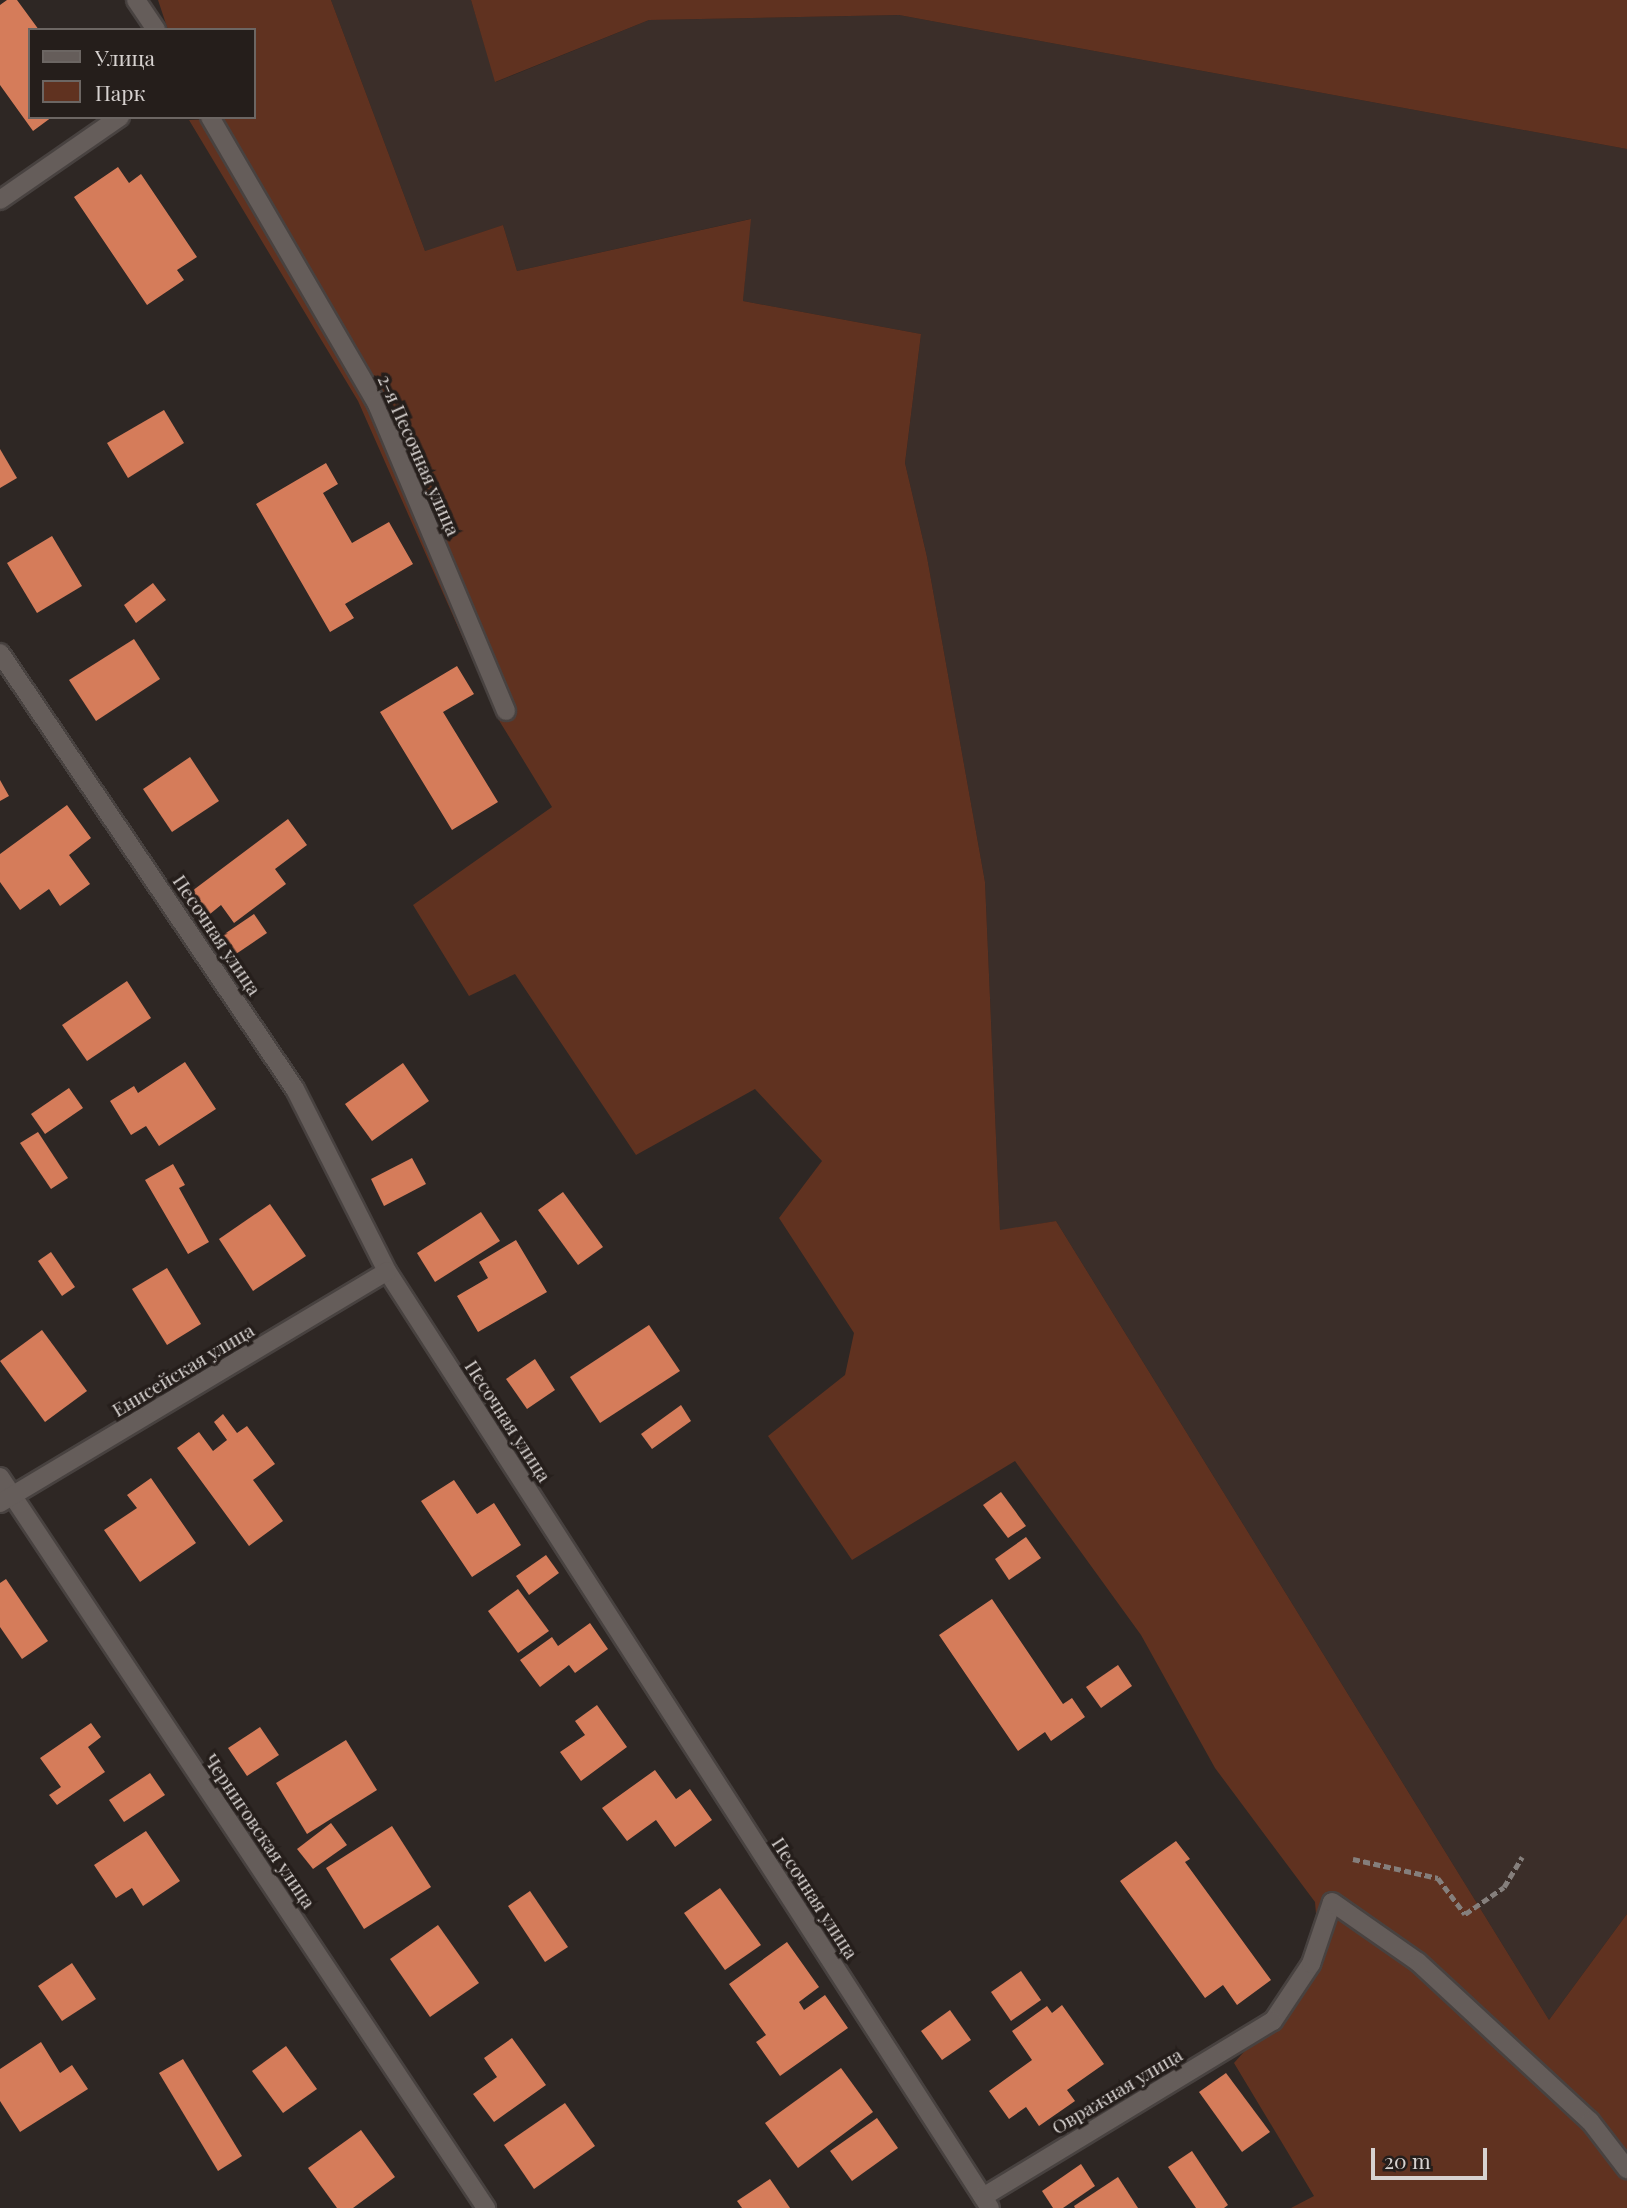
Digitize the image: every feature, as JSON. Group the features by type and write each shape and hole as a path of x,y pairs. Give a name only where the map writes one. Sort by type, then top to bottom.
{"street":[{"path":"136,0 155,28"},
{"path":"0,200 117,119"},
{"name":"2-я Песочная улица","path":"211,119 377,404 506,711"},
{"name":"Песочная улица","path":"0,653 295,1089 387,1271 987,2203"},
{"name":"Енисейская улица","path":"7,1501 387,1271"},
{"name":"Черниговская улица","path":"0,1477 7,1501 485,2208"},
{"name":"Овражная улица","path":"987,2203 1273,2021 1311,1964 1332,1902 1418,1962 1590,2120 1627,2169"}],"path":[{"path":"1353,1858 1438,1878 1465,1914 1503,1886 1522,1857"}],"shaded area":[{"path":"331,0 471,0 496,82 649,20 899,15 1627,149 1627,1914 1549,2020 1056,1221 1000,1231 985,882 927,557 905,463 921,334 743,301 750,219 517,271 503,225 425,251"}],"green space":[{"path":"158,0 331,0 425,251 503,225 517,271 751,219 743,301 921,334 905,463 927,557 985,882 1000,1230 1056,1221 1549,2020 1627,1914 1627,2208 1291,2208 1314,2196 1234,2063 1284,2007 1317,1926 1315,1902 1215,1768 1141,1635 1015,1461 852,1560 768,1436 845,1375 854,1333 779,1218 822,1161 755,1089 636,1155 515,974 469,996 413,905 552,807 500,722 358,401 189,120 256,119 256,28 167,28"},
{"path":"471,0 1627,0 1627,149 899,15 649,20 495,82"}],"building":[{"path":"7,0 17,0 38,28 28,28 28,119 49,119 33,131 0,85 0,5"},
{"path":"118,167 129,183 141,174 197,257 177,270 184,280 147,305 74,197"},
{"path":"164,410 184,443 128,478 107,443"},
{"path":"0,449 17,478 0,488"},
{"path":"326,463 338,484 323,493 352,543 389,522 413,564 345,604 354,618 330,632 256,504"},
{"path":"52,536 82,586 37,613 7,563"},
{"path":"153,583 166,600 136,623 124,605"},
{"path":"134,639 160,679 96,721 69,680"},
{"path":"457,666 474,694 443,712 498,802 452,830 380,712"},
{"path":"190,757 219,801 172,832 143,789"},
{"path":"0,780 9,796 0,801"},
{"path":"67,805 91,838 69,855 90,884 60,906 49,889 20,910 0,882 0,854"},
{"path":"288,819 307,845 275,869 286,884 234,923 221,905 210,914 192,891"},
{"path":"254,914 267,933 236,954 223,935"},
{"path":"127,981 151,1018 87,1061 62,1025"},
{"path":"185,1062 216,1109 159,1146 146,1126 131,1135 110,1101 134,1086 138,1093"},
{"path":"403,1063 429,1101 372,1141 345,1104"},
{"path":"69,1088 83,1108 45,1134 31,1114"},
{"path":"38,1132 68,1178 51,1189 20,1143"},
{"path":"412,1158 426,1184 384,1206 371,1179"},
{"path":"173,1164 185,1185 179,1188 209,1242 188,1254 145,1180"},
{"path":"563,1192 603,1247 578,1265 538,1210"},
{"path":"270,1204 306,1256 253,1291 219,1239"},
{"path":"481,1212 500,1241 435,1282 417,1253"},
{"path":"516,1240 547,1292 478,1332 457,1296 488,1278 479,1262"},
{"path":"51,1252 75,1287 62,1296 38,1261"},
{"path":"167,1268 201,1324 167,1345 132,1289"},
{"path":"649,1325 680,1371 600,1423 570,1377"},
{"path":"42,1330 87,1391 45,1422 0,1361"},
{"path":"535,1359 555,1390 527,1409 506,1379"},
{"path":"681,1405 691,1421 652,1449 641,1434"},
{"path":"223,1414 237,1433 247,1426 275,1464 253,1480 283,1521 249,1546 177,1448 199,1432 213,1451 227,1440 214,1422"},
{"path":"151,1478 196,1543 140,1582 104,1530 137,1508 127,1495"},
{"path":"454,1480 477,1514 494,1503 521,1545 472,1577 421,1501"},
{"path":"1001,1492 1026,1526 1008,1538 983,1505"},
{"path":"1026,1537 1041,1558 1009,1580 995,1559"},
{"path":"546,1555 559,1573 529,1595 516,1576"},
{"path":"6,1579 48,1641 22,1659 0,1627 0,1583"},
{"path":"518,1589 549,1631 518,1653 488,1611"},
{"path":"992,1599 1063,1704 1072,1698 1085,1717 1051,1741 1045,1732 1018,1751 939,1635"},
{"path":"590,1623 608,1649 575,1673 569,1665 540,1687 520,1660 552,1637 558,1646"},
{"path":"1118,1665 1132,1686 1101,1708 1086,1687"},
{"path":"597,1705 627,1747 581,1781 560,1752 585,1735 575,1721"},
{"path":"91,1723 101,1737 88,1747 105,1772 57,1805 49,1795 61,1787 40,1758"},
{"path":"260,1727 279,1755 247,1776 228,1748"},
{"path":"346,1740 377,1790 307,1834 276,1783"},
{"path":"655,1770 676,1799 690,1789 712,1820 675,1847 656,1820 627,1841 602,1808"},
{"path":"150,1773 165,1795 124,1822 109,1800"},
{"path":"331,1823 347,1845 313,1869 297,1849"},
{"path":"392,1826 431,1887 364,1929 326,1868"},
{"path":"146,1831 180,1881 143,1906 132,1888 116,1898 94,1865"},
{"path":"1176,1841 1190,1859 1185,1862 1271,1980 1237,2005 1223,1985 1205,1998 1120,1881"},
{"path":"720,1888 761,1945 725,1970 684,1913"},
{"path":"530,1891 568,1947 545,1962 508,1906"},
{"path":"438,1925 479,1983 430,2017 390,1959"},
{"path":"787,1942 819,1987 799,2002 804,2010 825,1995 848,2028 780,2076 756,2042 766,2035 729,1984"},
{"path":"72,1963 96,1999 62,2021 38,1986"},
{"path":"1021,1971 1041,2000 1011,2021 991,1992"},
{"path":"1062,2005 1104,2064 1067,2090 1075,2101 1039,2126 1026,2107 1009,2119 989,2091 1032,2060 1012,2031 1047,2006 1052,2013"},
{"path":"950,2010 971,2040 942,2060 921,2031"},
{"path":"512,2038 546,2085 494,2122 473,2094 497,2077 484,2058"},
{"path":"41,2042 60,2073 72,2065 88,2089 20,2132 0,2101 0,2069"},
{"path":"286,2046 317,2089 283,2113 252,2071"},
{"path":"183,2059 242,2156 218,2171 159,2073"},
{"path":"841,2068 873,2112 798,2168 765,2123"},
{"path":"1226,2073 1270,2132 1242,2152 1199,2092"},
{"path":"565,2103 595,2146 534,2189 504,2145"},
{"path":"877,2118 898,2148 852,2181 830,2151"},
{"path":"361,2130 395,2177 353,2208 337,2208 308,2168"},
{"path":"1192,2151 1228,2205 1224,2208 1196,2208 1168,2167"},
{"path":"1081,2164 1095,2186 1063,2208 1053,2208 1042,2191"},
{"path":"1118,2177 1138,2208 1075,2208 1074,2206"},
{"path":"770,2179 790,2208 742,2208 737,2201"}]}
